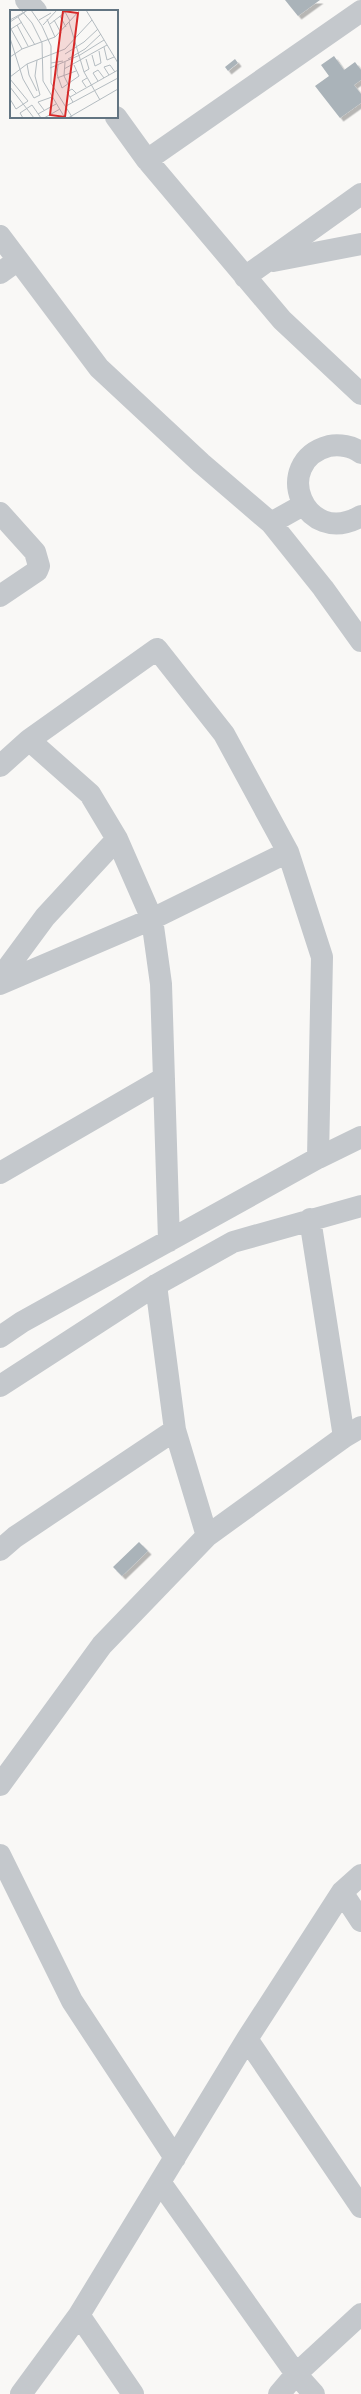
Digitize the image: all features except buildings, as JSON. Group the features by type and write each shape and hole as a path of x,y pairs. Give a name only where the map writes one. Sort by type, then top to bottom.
{"street":[{"path":"26,0 35,10"},
{"path":"147,160 361,11"},
{"path":"117,118 147,160 282,320 361,394"},
{"path":"245,277 361,194"},
{"path":"0,236 99,368 202,463 271,523 361,641"},
{"path":"266,263 361,244"},
{"path":"0,274 18,260"},
{"path":"361,453 346,446 333,445 321,449 310,456 302,467 297,480 298,493 303,505 312,516 324,522 337,524 351,522 361,516"},
{"path":"271,523 303,505"},
{"path":"0,513 38,556 39,566 37,571 0,596"},
{"path":"0,766 29,740 157,649 224,734 288,852 322,957 318,1158"},
{"path":"29,740 90,794 117,839 152,919 161,984 169,1241"},
{"path":"0,978 45,917 117,839"},
{"path":"0,984 152,919 288,852"},
{"path":"0,1172 164,1078"},
{"path":"0,1337 22,1322 318,1158 361,1137"},
{"path":"0,1386 156,1285 233,1242 310,1219 361,1206"},
{"path":"0,1785 102,1645 207,1536 353,1432 310,1219"},
{"path":"156,1285 175,1430 207,1536"},
{"path":"0,1550 15,1537 175,1430"},
{"path":"0,1855 72,2001 175,2158"},
{"path":"21,2394 79,2315 247,2039 342,1892 361,1875"},
{"path":"342,1892 361,1921"},
{"path":"247,2039 361,2207"},
{"path":"160,2182 296,2374 314,2394"},
{"path":"279,2394 296,2374 361,2314"},
{"path":"79,2315 133,2394"}]}
